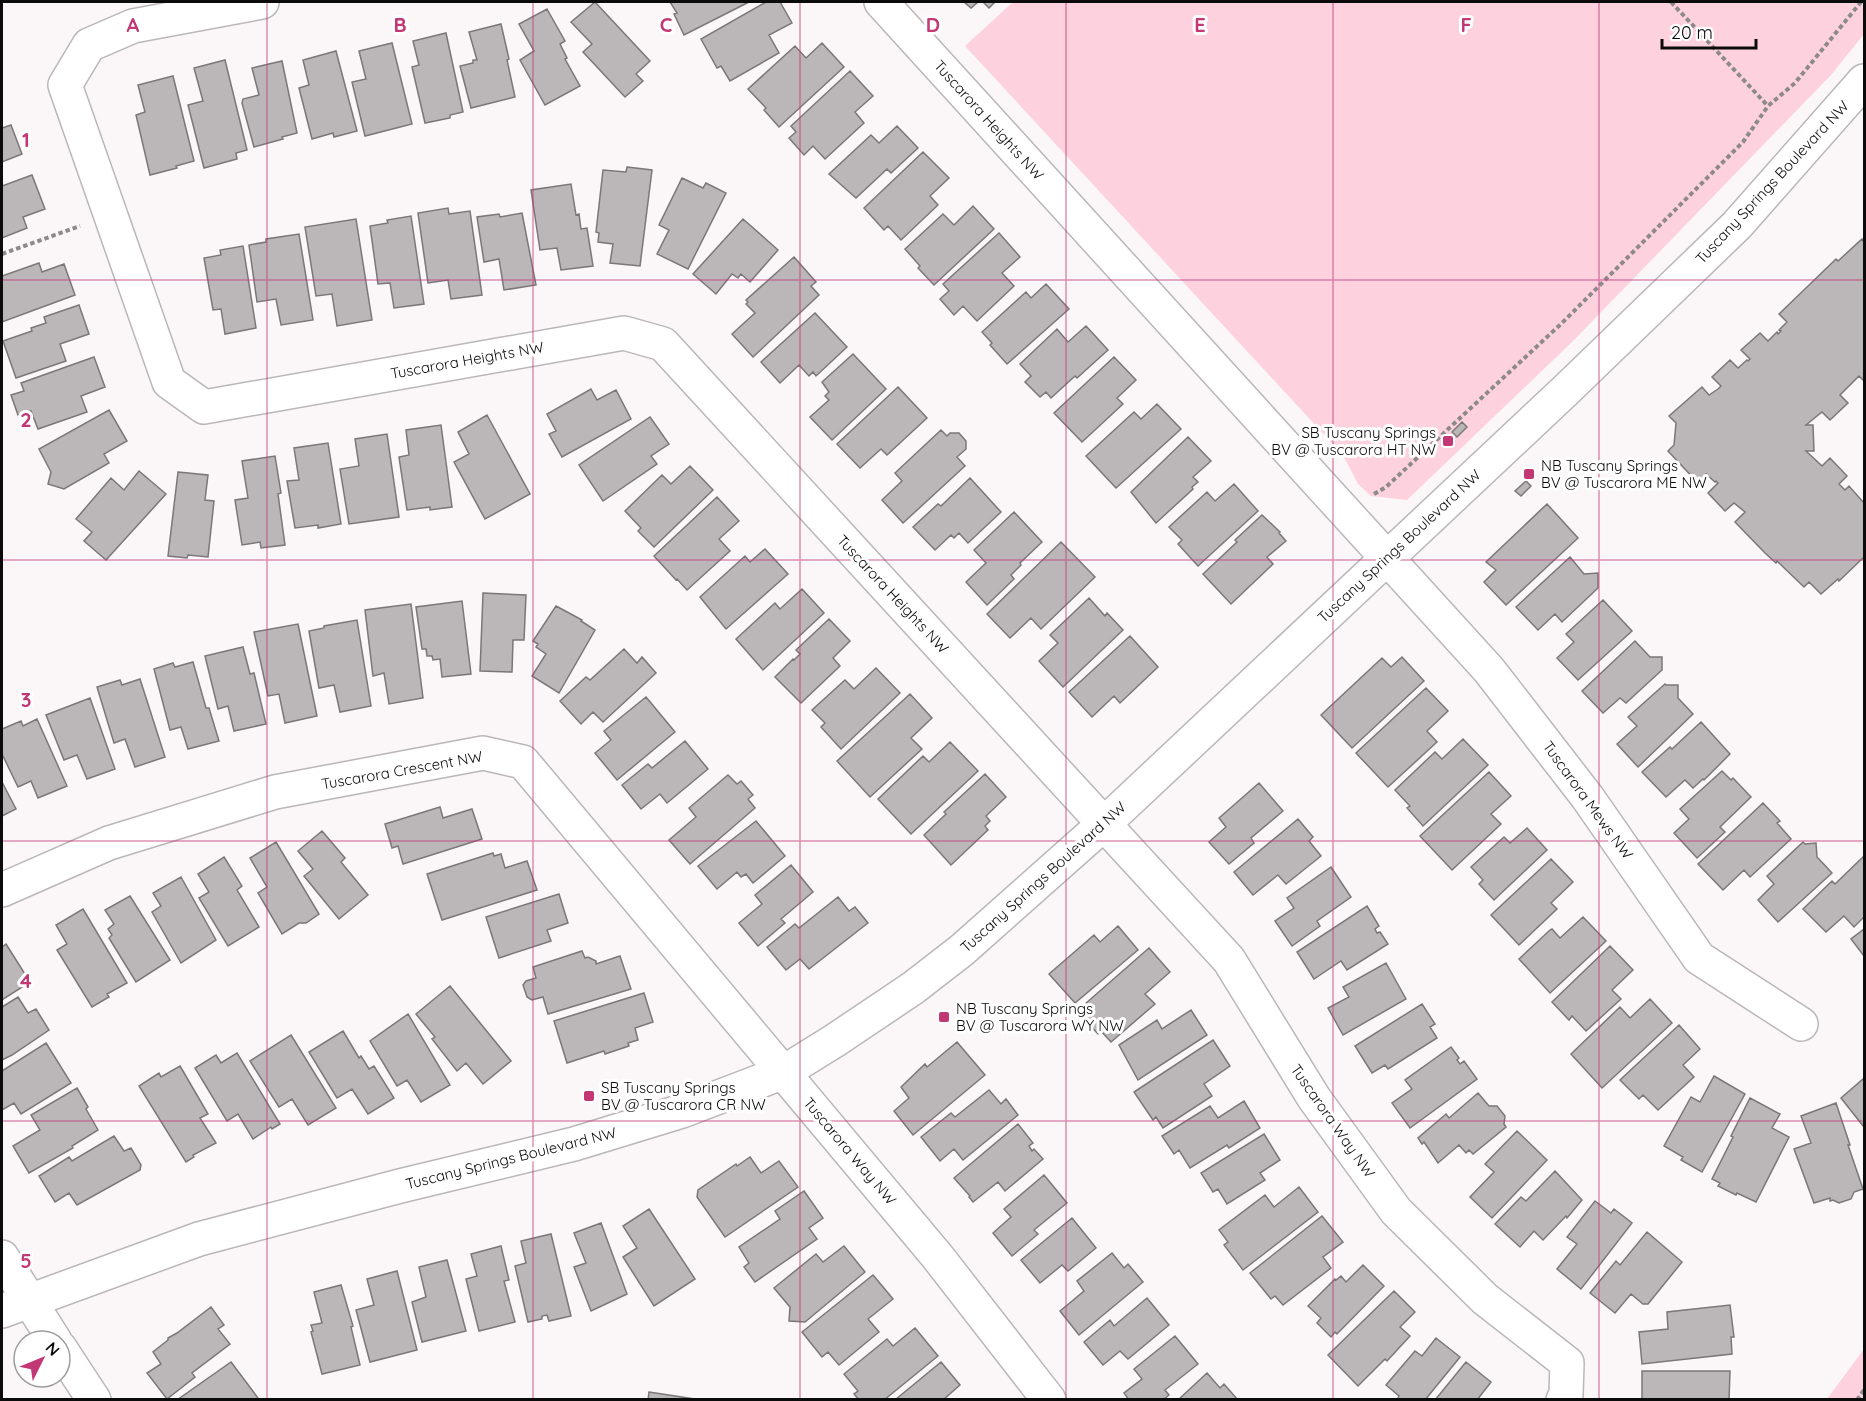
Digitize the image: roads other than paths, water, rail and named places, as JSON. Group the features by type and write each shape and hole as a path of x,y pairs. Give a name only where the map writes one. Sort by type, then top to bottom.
{"street":[{"name":"Tuscarora Heights NW","path":"262,2 134,26 89,45 65,85 169,382 204,407 624,333 663,344 1104,823"},
{"name":"Tuscarora Heights NW","path":"881,2 1325,488 1387,559"},
{"name":"Tuscany Springs Boulevard NW","path":"15,1306 199,1239 400,1186 574,1144 682,1111 784,1072 913,988 962,950 1104,823 1565,391 1737,225 1864,81"},
{"name":"Tuscarora Mews NW","path":"1387,559 1489,670 1588,798 1699,958 1801,1024"},
{"name":"Tuscarora Crescent NW","path":"2,890 109,843 274,792 483,753 523,762 784,1072"},
{"name":"Tuscarora Way NW","path":"1104,823 1229,960 1314,1098 1396,1210 1485,1299 1567,1363 1566,1395 1563,1400"},
{"name":"Tuscarora Way NW","path":"784,1072 937,1256 1049,1400"},
{"path":"2,1257 15,1306 41,1329"},
{"path":"72,1366 94,1400"}],"place":[{"name":"SB Tuscany Springs BV @ Tuscarora HT NW","path":"1448,441"},
{"name":"NB Tuscany Springs BV @ Tuscarora ME NW","path":"1529,474"},
{"name":"NB Tuscany Springs BV @ Tuscarora WY NW","path":"944,1017"},
{"name":"SB Tuscany Springs BV @ Tuscarora CR NW","path":"589,1096"}]}
